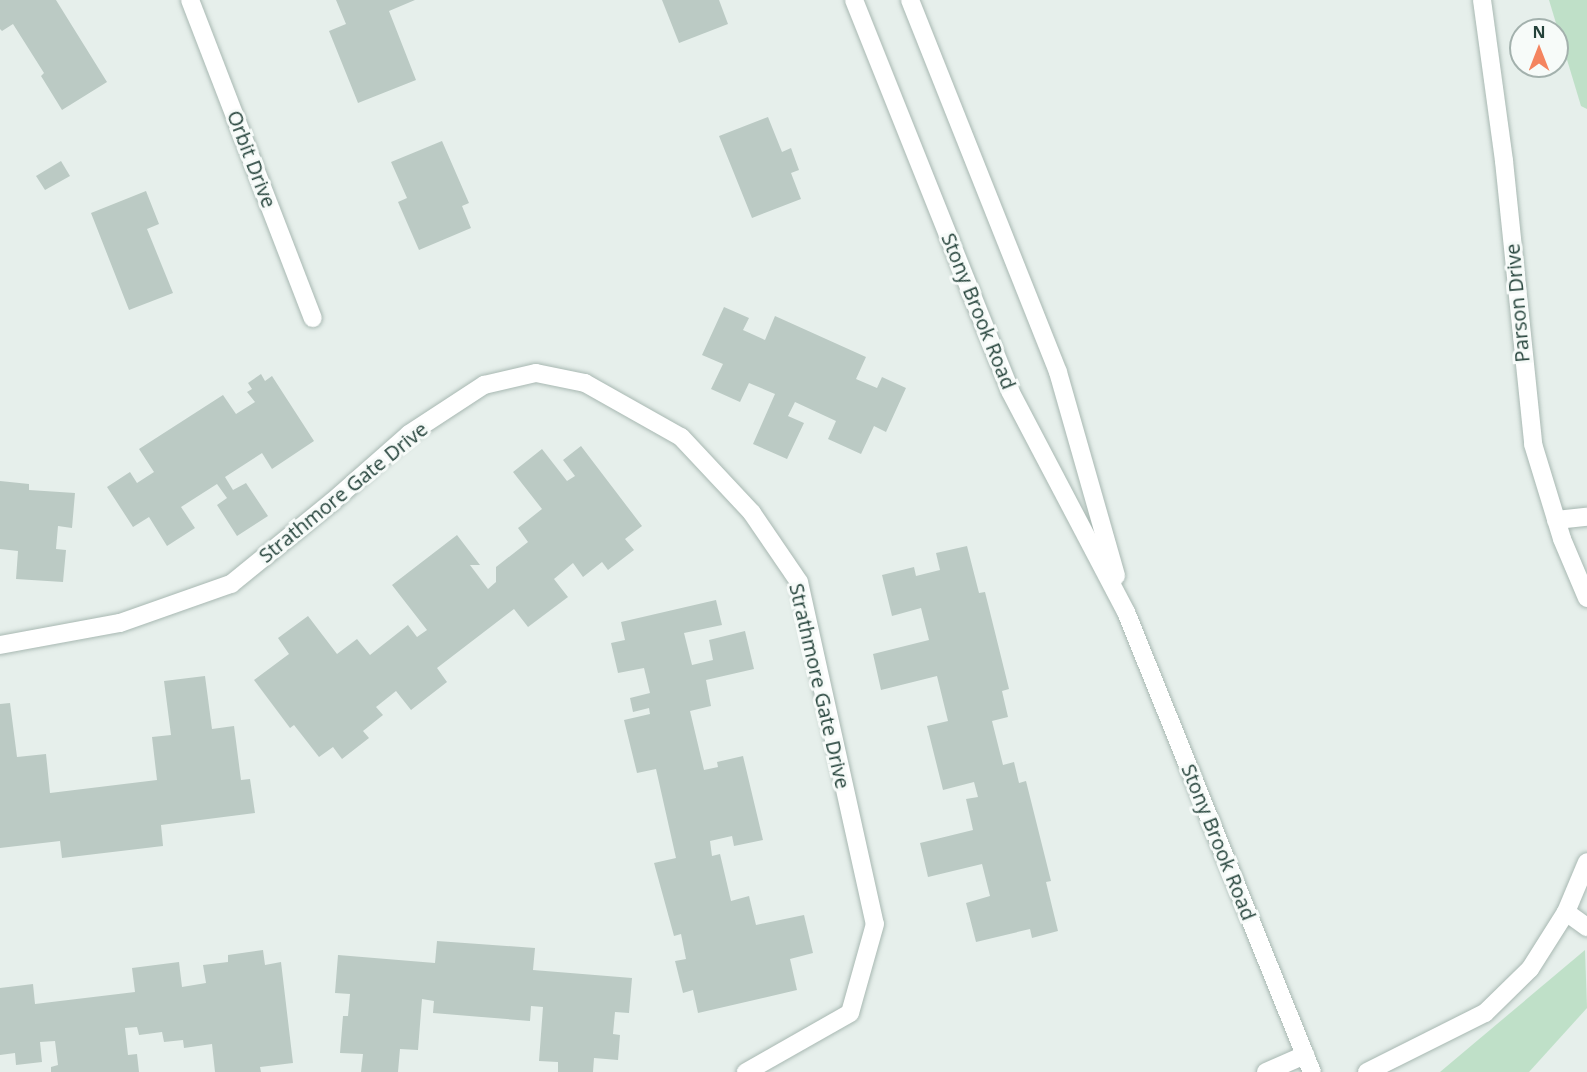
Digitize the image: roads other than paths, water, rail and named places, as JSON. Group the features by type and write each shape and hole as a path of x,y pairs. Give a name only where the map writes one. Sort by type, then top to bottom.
{"street":[{"name":"Orbit Drive","path":"190,0 313,318"},
{"name":"Stony Brook Road","path":"854,0 1010,391 1126,612 1312,1072"},
{"name":"Stony Brook Road","path":"910,0 1058,372 1126,612"},
{"name":"Parson Drive","path":"1482,0 1504,160 1531,432 1556,520 1587,598"},
{"name":"Strathmore Gate Drive","path":"0,645 120,623 231,584 332,502 409,434 484,385 536,373 585,383 681,437 752,513 799,582 875,924 850,1013 746,1072"},
{"path":"1556,520 1587,516"},
{"path":"1367,1072 1485,1013 1530,969 1566,912 1587,862"},
{"path":"1566,912 1587,927"},
{"path":"1266,1072 1305,1055"}]}
